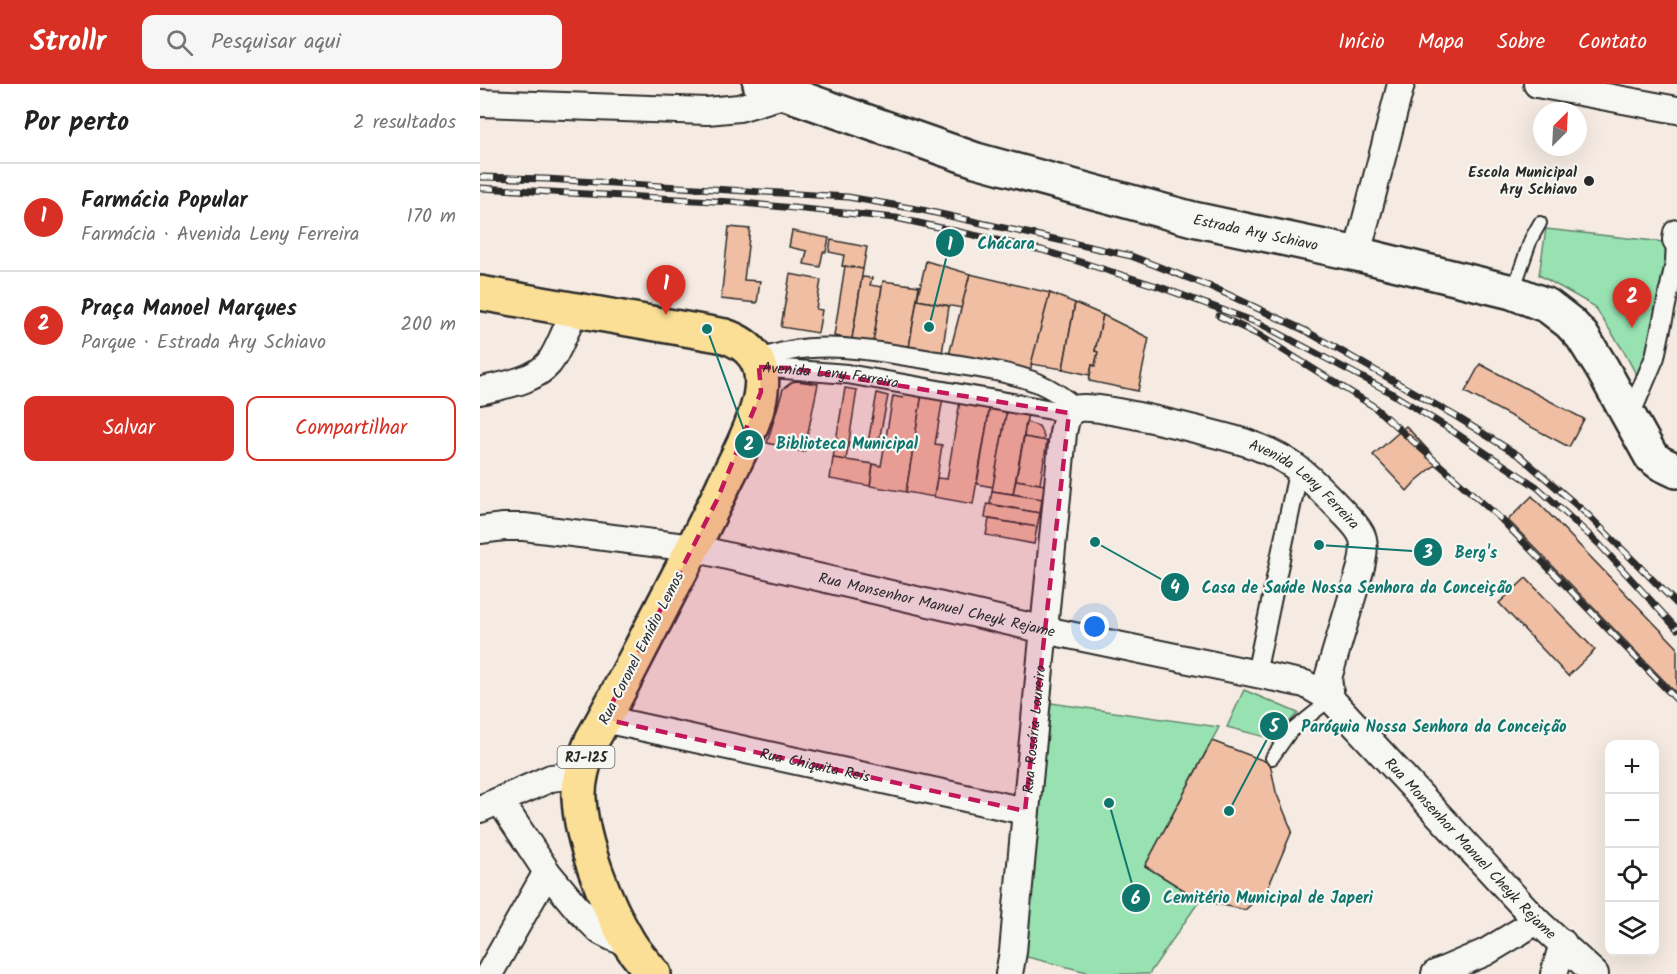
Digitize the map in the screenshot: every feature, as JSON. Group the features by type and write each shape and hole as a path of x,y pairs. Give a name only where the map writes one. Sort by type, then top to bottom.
{"main road":[{"name":"Estrada Ary Schiavo","path":"773,89 976,160 1192,219 1357,254 1512,292 1548,306 1570,323 1588,345 1651,456 1677,471"},
{"name":"Avenida Leny Ferreira","path":"480,293 716,334 744,345 757,361"},
{"name":"Avenida Leny Ferreira","path":"480,311 723,351 757,361"},
{"name":"Rua Coronel Emídio Lemos","path":"654,974 630,944 615,918 589,849 583,828 579,798 581,774 588,751 693,548 753,419 762,381 757,361"}],"street":[{"path":"1357,254 1401,84"},
{"path":"1537,84 1677,110"},
{"path":"480,103 707,111 739,108 773,89"},
{"path":"1630,416 1655,357 1675,263 1677,237"},
{"path":"480,391 516,382 547,365 568,326"},
{"name":"Avenida Leny Ferreira","path":"757,361 779,354 825,348 865,350 930,360 1021,377 1057,392 1073,410"},
{"path":"926,387 930,360"},
{"name":"Avenida Leny Ferreira","path":"757,361 1073,410 1084,407 1113,411 1244,442 1279,456 1299,468 1315,482 1354,524 1362,537 1361,567 1328,678 1331,699"},
{"name":"Rua Rosária Loureiro","path":"1010,974 1063,433 1065,423 1073,410"},
{"path":"1256,674 1299,468"},
{"name":"Rua Monsenhor Manuel Cheyk Rejame","path":"480,530 524,527 693,548 1045,630 1305,684 1331,699 1537,921 1595,974"},
{"name":"Rua Chiquita Reis","path":"604,719 1025,811"},
{"path":"581,774 551,778 490,805 577,908 600,931 630,944"},
{"path":"489,974 547,872"},
{"path":"1435,974 1486,952 1537,921"},
{"path":"1554,974 1563,943"}],"lane":[{"path":"1512,292 1531,239 1540,223"},
{"path":"1272,758 1291,731 1331,699"}],"highlighted area":[{"path":"759,367 790,368 1069,413 1025,811 604,719 717,500 761,392"}],"green space":[{"path":"1546,229 1672,243 1643,387 1623,350 1594,306 1539,275"},
{"path":"1244,690 1298,713 1273,739 1227,727"},
{"path":"1051,703 1219,727 1145,866 1200,900 1149,974 1095,974 1023,956"}],"building":[{"path":"729,227 750,229 744,280 760,281 757,303 721,299"},
{"path":"792,231 829,238 820,267 804,264 807,251 789,247"},
{"path":"831,240 867,247 863,269 842,266 844,255 829,252"},
{"path":"926,261 970,274 962,308 917,300"},
{"path":"845,266 863,269 852,339 834,336"},
{"path":"790,274 821,280 816,309 822,310 818,333 781,327"},
{"path":"970,274 1050,293 1030,371 949,355"},
{"path":"862,277 872,278 870,285 882,287 873,343 852,339"},
{"path":"883,281 919,286 909,348 873,343"},
{"path":"1050,293 1075,303 1063,369 1031,364"},
{"path":"917,300 949,306 942,354 909,348"},
{"path":"1075,303 1103,315 1095,351 1098,352 1095,366 1092,365 1090,375 1063,369"},
{"path":"1103,315 1149,338 1138,391 1089,381 1092,365 1095,366 1098,352 1095,351"},
{"path":"1480,364 1584,419 1569,447 1465,392"},
{"path":"797,381 818,384 804,452 767,443 783,389"},
{"path":"845,388 857,390 846,460 833,458"},
{"path":"904,391 922,394 906,492 870,486 873,464 881,466 893,396 903,398"},
{"path":"877,393 888,396 877,450 867,448"},
{"path":"922,394 943,398 935,444 942,445 934,497 906,492"},
{"path":"960,401 990,406 973,504 934,497 937,478 947,479"},
{"path":"990,406 1007,409 993,487 977,484"},
{"path":"1007,409 1028,413 1013,494 992,491"},
{"path":"1026,422 1039,426 1044,437 1043,441 1024,437"},
{"path":"1406,426 1439,462 1407,491 1373,455"},
{"path":"1024,437 1047,441 1040,484 1016,480"},
{"path":"833,458 873,464 870,486 830,479"},
{"path":"1016,480 1045,485 1042,499 1013,494"},
{"path":"992,491 1042,499 1040,513 990,504"},
{"path":"1532,496 1677,647 1677,694 1508,520"},
{"path":"987,504 1040,513 1037,527 985,518"},
{"path":"989,519 1037,527 1034,544 986,535"},
{"path":"1526,578 1595,650 1568,676 1499,603"},
{"path":"1212,741 1270,763 1276,792 1292,831 1267,890 1245,910 1200,900 1145,866"}],"railway":[{"path":"480,177 848,197 922,210 1131,256 1214,288 1306,331 1457,417 1521,457 1588,515 1677,604"},
{"path":"480,188 732,202 896,218 1042,250 1160,287 1261,324 1386,390 1537,487 1599,544 1677,629"},
{"path":"1219,316 1257,334 1373,406 1501,519 1677,700"}],"place":[{"name":"Escola Municipal Ary Schiavo","path":"1589,181"},
{"name":"Farmácia Popular","path":"666,315"},
{"name":"Chácara","path":"929,327"},
{"name":"Praça Manoel Marques","path":"1632,328"},
{"name":"Biblioteca Municipal","path":"707,329"},
{"name":"Casa de Saúde Nossa Senhora da Conceição","path":"1095,542"},
{"name":"Berg's","path":"1319,545"},
{"name":"Cemitério Municipal de Japeri","path":"1109,803"},
{"name":"Paróquia Nossa Senhora da Conceição","path":"1229,811"}]}
